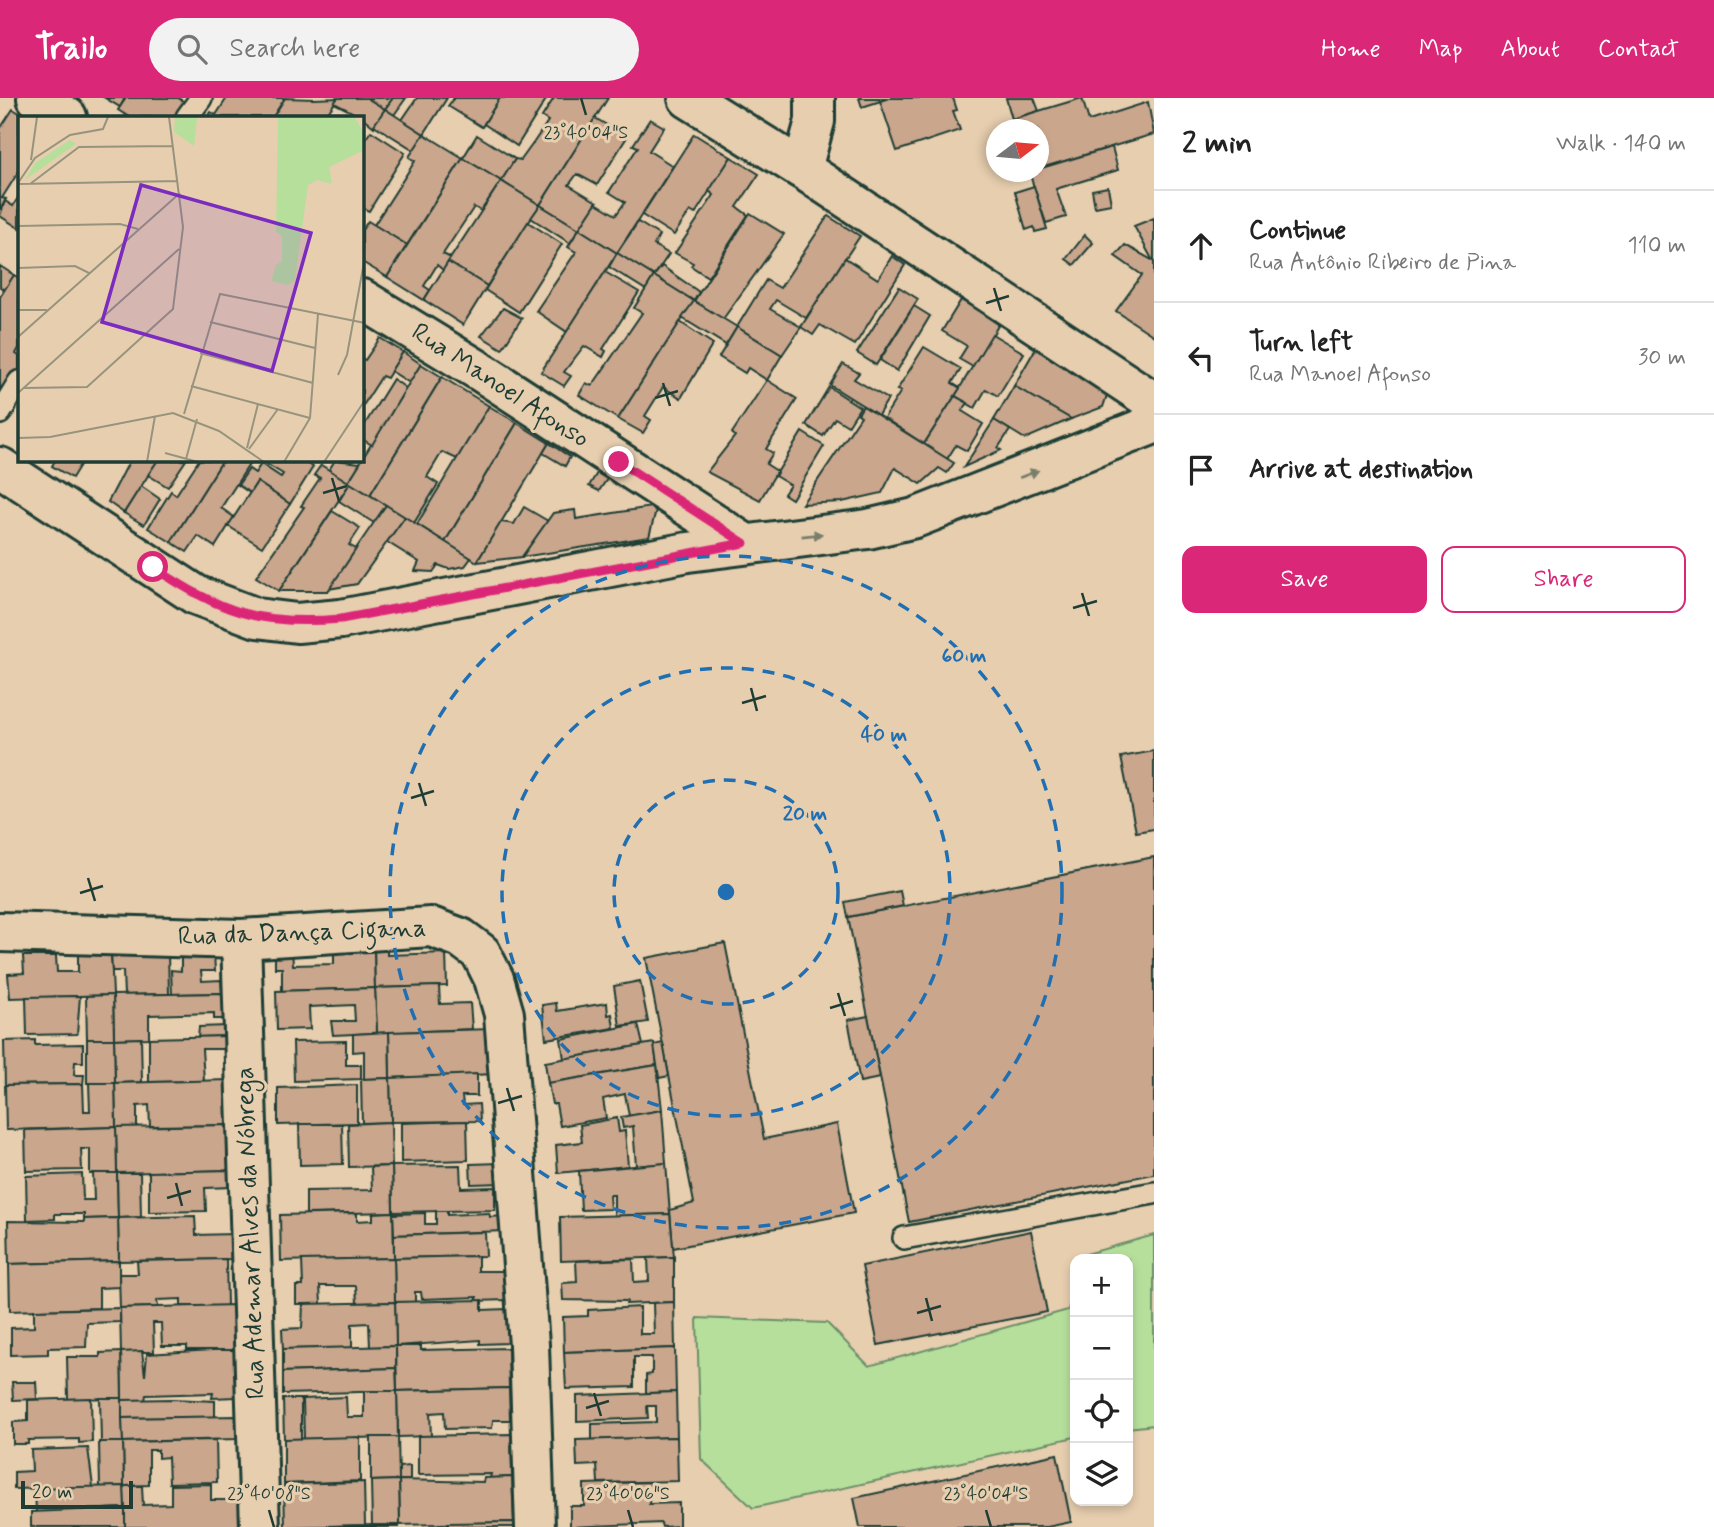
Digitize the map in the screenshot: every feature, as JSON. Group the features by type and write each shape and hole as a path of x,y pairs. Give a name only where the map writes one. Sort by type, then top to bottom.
{"street":[{"path":"37,98 65,116"},
{"path":"688,98 802,169 1154,402"},
{"path":"802,169 815,121 815,98"},
{"name":"Rua Manoel Afonso","path":"364,300 483,373 744,543"},
{"path":"0,467 196,595 257,618 297,623 341,619 744,543 868,529 915,518 1154,424"},
{"name":"Rua da Dança Cigana","path":"0,932 240,939 431,928 461,938 481,953 504,1014 528,1345 535,1527"},
{"name":"Rua Ademar Alves da Nóbrega","path":"240,939 260,1527"}],"lane":[{"path":"188,116 201,98"},
{"path":"0,413 18,384"},
{"path":"904,1238 1154,1193"}],"green space":[{"path":"1154,1235 1154,1425 1133,1427 1133,1254 1086,1254"},
{"path":"1070,1304 1070,1438 753,1508 701,1459 697,1318 827,1323 869,1366 1068,1310"}],"building":[{"path":"105,98 125,98 120,107"},
{"path":"126,98 178,98 188,104 181,116 127,116 118,110"},
{"path":"227,98 285,98 274,116 209,116 211,112 216,115"},
{"path":"285,98 338,98 326,116 274,116"},
{"path":"338,98 367,98 385,109 374,127 364,116 334,103"},
{"path":"367,98 393,98 385,109"},
{"path":"393,98 406,98 394,115 385,109"},
{"path":"417,98 447,98 424,134 402,120"},
{"path":"454,98 500,98 482,127 448,106"},
{"path":"500,98 547,98 517,146 484,124"},
{"path":"554,98 608,98 540,205 501,181 515,159 521,160 548,121 542,117"},
{"path":"859,98 890,98 862,107"},
{"path":"889,98 953,98 957,110 953,111 960,130 897,151 880,101"},
{"path":"1006,98 1034,98 1039,111 1012,119"},
{"path":"1082,98 1089,121 1148,102 1154,134 1049,166 1049,119 1012,119"},
{"path":"13,109 24,116 18,116 18,173 2,198 6,199 0,210 0,129"},
{"path":"385,109 424,134 414,150 374,125"},
{"path":"595,118 627,137 597,185 577,174 569,185 597,202 579,229 540,205"},
{"path":"650,119 664,127 649,151 673,166 617,253 579,229 596,203 616,215 625,202 609,192 638,147 633,145"},
{"path":"371,131 405,153 369,211 364,209 364,141"},
{"path":"424,134 463,158 407,245 374,225 415,161 409,157"},
{"path":"694,134 731,157 695,214 690,211 674,235 642,215"},
{"path":"477,135 515,159 501,181 463,158"},
{"path":"1112,147 1118,170 1056,189 1066,217 1046,223 1032,182 1049,182 1049,166"},
{"path":"731,157 759,174 737,207 748,215 708,277 691,266 693,263 675,253 714,195 709,191"},
{"path":"463,158 501,181 481,211 474,207 443,254 451,258 443,270 437,265 424,286 430,290 424,300 387,277"},
{"path":"501,181 540,205 487,286 448,262"},
{"path":"1034,186 1047,229 1035,232 1034,227 1026,230 1015,192"},
{"path":"1108,187 1111,204 1095,207 1092,190"},
{"path":"18,198 18,227 0,216 5,201 13,206"},
{"path":"540,205 579,229 570,243 531,218"},
{"path":"750,213 784,234 723,319 694,301"},
{"path":"828,216 860,236 806,318 776,300 770,309 801,327 782,355 737,327 766,280 780,288"},
{"path":"1154,218 1154,261 1153,261 1134,226"},
{"path":"368,221 407,245 387,277 364,263 364,227"},
{"path":"528,222 562,244 519,312 485,290"},
{"path":"638,222 659,235 654,245 669,254 654,276 617,253"},
{"path":"579,229 617,253 567,332 536,311 576,252 568,247"},
{"path":"1085,235 1093,243 1074,265 1066,259"},
{"path":"1125,245 1154,261 1154,336 1116,311 1142,275 1115,256"},
{"path":"617,253 654,276 646,290 609,267"},
{"path":"892,256 905,265 855,345 820,325 813,335 801,327 845,258 878,279"},
{"path":"448,262 487,286 463,325 424,300"},
{"path":"0,266 14,275 5,290 0,287"},
{"path":"662,266 699,292 694,301 654,276"},
{"path":"605,272 639,292 603,349 606,351 603,357 584,346 564,372 571,376 564,386 541,372"},
{"path":"14,275 18,277 18,373 0,397 0,297"},
{"path":"654,276 694,301 618,419 579,395 586,383 592,386 642,313 634,308"},
{"path":"899,287 918,299 876,365 857,353"},
{"path":"961,300 999,324 973,367 959,359 967,346 942,331"},
{"path":"694,301 737,327 726,345 682,318"},
{"path":"914,306 930,316 897,371 880,360"},
{"path":"503,308 522,318 502,349 481,336"},
{"path":"680,322 713,344 681,398 663,387 645,416 651,420 643,433 618,419"},
{"path":"737,327 782,355 767,380 748,368 745,373 719,357"},
{"path":"992,334 1024,353 998,396 986,389 975,408 955,396"},
{"path":"380,338 403,352 387,378 382,376 364,404 364,360"},
{"path":"924,347 961,369 952,383 960,388 924,444 884,418 901,391 897,390"},
{"path":"1036,348 1108,392 1103,407 1071,419 1014,386"},
{"path":"403,352 421,364 410,383 391,371"},
{"path":"421,364 442,377 370,495 348,482 360,462 364,462 364,456"},
{"path":"843,364 859,373 854,379 888,399 878,415 830,385"},
{"path":"442,377 489,406 457,459 442,452 427,477 438,484 414,523 370,495"},
{"path":"393,379 406,388 372,445 364,440 364,426"},
{"path":"767,380 797,399 766,449 773,453 766,464 777,471 760,500 707,472 735,436 732,433"},
{"path":"1014,386 1071,419 1025,439 994,420"},
{"path":"829,387 860,407 848,426 835,418 823,436 806,425"},
{"path":"955,396 968,403 962,411 983,424 967,451 956,445 947,459 924,444"},
{"path":"489,406 517,423 445,542 417,524"},
{"path":"863,406 954,463 947,473 939,468 921,484 895,468 882,493 842,502 802,504 861,416 858,414"},
{"path":"994,420 1010,430 998,448 1001,450 964,467"},
{"path":"517,423 549,443 477,562 445,542"},
{"path":"802,432 824,446 792,499 784,494 790,485 775,476"},
{"path":"549,443 570,457 565,466 543,453"},
{"path":"54,462 82,462 72,478 52,466"},
{"path":"129,462 157,462 124,513 108,502"},
{"path":"157,462 185,462 168,487 148,475"},
{"path":"198,462 222,462 171,542 148,528 171,491 176,495"},
{"path":"222,462 250,463 221,508 234,517 215,547 198,536 187,552 171,542"},
{"path":"263,462 304,462 313,467 290,504 257,482 250,493 238,485 249,469 255,473 261,464 281,477 283,474"},
{"path":"334,462 360,463 348,482 329,470"},
{"path":"321,465 350,483 279,591 256,577 304,507 301,506 320,478 314,475"},
{"path":"597,473 607,479 599,491 589,486"},
{"path":"257,482 290,504 262,547 228,526"},
{"path":"350,483 386,505 374,523 339,501"},
{"path":"141,486 160,499 144,525 124,513"},
{"path":"386,505 405,517 357,584 328,589"},
{"path":"524,507 548,521 522,557 477,562 501,522 514,524"},
{"path":"651,507 656,510 649,537 522,557 553,513 575,510 576,519"},
{"path":"332,511 360,528 349,545 356,549 328,591 279,591"},
{"path":"405,517 471,558 465,566 449,569 438,565 433,572 415,571 419,562 387,542"},
{"path":"1154,751 1154,829 1136,832 1121,757"},
{"path":"1154,857 1154,1174 909,1222 848,917"},
{"path":"900,891 903,906 848,917 845,902"},
{"path":"725,943 764,1139 837,1124 854,1213 673,1248 670,1210 694,1203 646,958"},
{"path":"374,944 375,988 282,991 282,968 275,968 275,950 292,949 293,965 334,964 334,947"},
{"path":"374,944 387,944 387,955 446,953 447,986 375,988"},
{"path":"111,952 113,995 10,998 8,974 24,973 23,956 56,956 57,972 78,972 78,953"},
{"path":"111,952 168,953 169,994 124,995 123,971 112,971"},
{"path":"181,953 214,953 215,971 201,971 202,981 221,980 222,993 172,994 171,970 181,971"},
{"path":"640,981 648,1022 620,1026 614,986"},
{"path":"439,986 440,1004 470,1003 472,1029 377,1033 375,988"},
{"path":"375,988 377,1033 333,1035 331,1021 355,1021 354,1005 309,1007 310,1029 277,1030 276,991"},
{"path":"226,993 227,1019 214,1019 214,1013 149,1015 149,1038 114,1039 113,995"},
{"path":"113,995 114,1039 87,1039 86,996"},
{"path":"80,996 77,1034 27,1035 26,997"},
{"path":"556,1003 557,1011 607,1003 608,1015 612,1014 614,1028 546,1039 542,1005"},
{"path":"868,1016 880,1078 860,1082 848,1020"},
{"path":"638,1024 643,1045 564,1059 561,1039"},
{"path":"227,1026 228,1036 198,1037 199,1027"},
{"path":"492,1029 497,1074 390,1078 389,1032"},
{"path":"389,1032 390,1078 364,1079 364,1051 353,1052 353,1034"},
{"path":"228,1036 228,1049 202,1049 204,1081 149,1082 149,1038"},
{"path":"141,1038 142,1082 115,1083 114,1039"},
{"path":"87,1039 114,1039 115,1083 87,1083"},
{"path":"35,1040 35,1045 83,1044 83,1062 75,1062 74,1075 84,1075 83,1084 5,1085 4,1041"},
{"path":"346,1041 346,1065 361,1065 361,1079 294,1081 293,1042"},
{"path":"654,1043 657,1065 548,1083 545,1062"},
{"path":"663,1043 669,1076 659,1078 654,1045"},
{"path":"657,1065 662,1110 629,1116 625,1094 603,1099 606,1118 560,1126 548,1083"},
{"path":"477,1074 477,1096 462,1096 463,1105 479,1104 480,1121 391,1122 390,1078"},
{"path":"390,1078 391,1122 362,1123 361,1079"},
{"path":"229,1080 230,1125 150,1126 149,1105 137,1106 137,1127 116,1127 115,1083"},
{"path":"89,1083 115,1083 116,1127 6,1130 5,1085 83,1084 84,1111 90,1111"},
{"path":"357,1085 357,1123 278,1125 278,1088"},
{"path":"662,1110 666,1163 636,1166 633,1126 623,1128 621,1117"},
{"path":"617,1118 619,1132 625,1131 628,1166 558,1173 556,1145 582,1142 580,1125"},
{"path":"467,1121 468,1160 401,1162 401,1123"},
{"path":"391,1122 392,1166 349,1167 348,1124"},
{"path":"299,1124 342,1124 343,1164 300,1165"},
{"path":"230,1125 231,1170 117,1173 116,1127"},
{"path":"116,1127 117,1173 90,1174 90,1149 81,1149 82,1170 26,1171 25,1130"},
{"path":"501,1163 502,1183 471,1184 470,1164"},
{"path":"666,1163 670,1214 614,1216 614,1195 609,1195 610,1209 581,1210 579,1171"},
{"path":"460,1165 461,1188 495,1187 495,1210 393,1212 392,1166"},
{"path":"392,1166 393,1212 306,1214 306,1191 372,1190 371,1167"},
{"path":"231,1170 232,1187 205,1188 206,1211 149,1212 149,1172"},
{"path":"93,1173 117,1173 118,1218 84,1219 84,1214 55,1214 55,1219 27,1220 26,1176 82,1174 83,1200 94,1200"},
{"path":"117,1173 140,1173 141,1217 118,1218"},
{"path":"436,1211 447,1211 447,1215 489,1213 490,1217 504,1216 505,1231 394,1235 393,1214 425,1213 425,1224 436,1224"},
{"path":"393,1212 394,1258 281,1261 280,1215 357,1213 357,1221 373,1220 373,1213"},
{"path":"670,1214 674,1257 561,1261 560,1217"},
{"path":"195,1216 196,1235 233,1234 233,1259 119,1261 118,1218"},
{"path":"118,1218 119,1261 9,1264 8,1221 84,1222 84,1219"},
{"path":"1031,1231 1047,1312 878,1345 862,1266"},
{"path":"485,1232 486,1256 394,1258 394,1235"},
{"path":"478,1256 478,1271 506,1271 506,1300 477,1301 477,1297 422,1299 421,1292 415,1292 415,1302 395,1302 394,1258"},
{"path":"674,1257 674,1302 626,1304 627,1301 563,1300 562,1283 577,1282 576,1261 633,1259 634,1282 649,1281 648,1258"},
{"path":"394,1258 395,1302 357,1303 356,1286 320,1286 321,1304 296,1304 296,1286 303,1286 302,1260"},
{"path":"226,1259 227,1306 181,1306 181,1299 157,1300 158,1307 120,1308 119,1274 138,1274 137,1261"},
{"path":"119,1261 119,1287 99,1288 99,1308 10,1311 9,1264"},
{"path":"482,1300 482,1310 507,1309 508,1343 480,1344 480,1340 396,1346 395,1302"},
{"path":"395,1302 396,1346 370,1347 369,1323 352,1324 352,1348 283,1349 282,1329 302,1328 303,1304"},
{"path":"674,1302 675,1348 564,1352 563,1317 588,1316 588,1310 640,1307 640,1334 654,1334 653,1303"},
{"path":"234,1305 236,1350 187,1350 187,1346 162,1346 161,1323 153,1323 154,1352 121,1352 120,1308"},
{"path":"120,1308 120,1322 87,1323 86,1347 48,1348 48,1354 11,1355 11,1328 34,1327 34,1310"},
{"path":"396,1346 396,1368 283,1372 283,1349"},
{"path":"396,1346 421,1346 421,1350 508,1348 509,1388 397,1391"},
{"path":"675,1348 676,1392 646,1393 646,1375 652,1374 652,1357 634,1357 634,1387 566,1389 564,1352"},
{"path":"236,1350 236,1397 212,1398 213,1393 146,1395 145,1400 122,1400 121,1352 142,1351 145,1376 147,1354"},
{"path":"121,1352 122,1398 68,1399 67,1357 100,1357 100,1353"},
{"path":"396,1368 397,1391 283,1394 283,1372"},
{"path":"12,1382 36,1382 37,1399 13,1400"},
{"path":"509,1388 510,1420 493,1420 492,1428 445,1429 444,1412 430,1413 431,1436 398,1437 397,1391"},
{"path":"364,1391 397,1391 398,1437 304,1439 303,1399 346,1397 347,1417 364,1417"},
{"path":"676,1392 677,1437 592,1440 592,1424 656,1422 656,1406 647,1406 648,1418 577,1421 577,1396"},
{"path":"91,1398 92,1442 79,1443 79,1439 28,1440 28,1444 13,1444 13,1422 28,1421 28,1400"},
{"path":"100,1398 122,1398 123,1442 101,1442"},
{"path":"283,1399 301,1399 301,1439 284,1439"},
{"path":"122,1400 215,1401 215,1417 122,1418"},
{"path":"237,1416 237,1439 123,1442 122,1418"},
{"path":"511,1434 512,1477 490,1478 491,1474 418,1475 418,1436"},
{"path":"360,1437 360,1481 284,1484 284,1439"},
{"path":"371,1437 398,1437 399,1480 371,1481"},
{"path":"677,1437 678,1481 598,1483 597,1465 577,1466 576,1440"},
{"path":"216,1440 217,1482 169,1483 168,1457 158,1458 158,1450 149,1450 149,1485 124,1486 123,1442"},
{"path":"99,1442 123,1442 124,1486 100,1487"},
{"path":"88,1448 93,1487 14,1489 14,1472 32,1471 31,1450"},
{"path":"1057,1454 1071,1522 1047,1527 860,1527 854,1498"},
{"path":"410,1466 410,1480 399,1480 399,1467"},
{"path":"512,1477 514,1522 400,1525 399,1480 483,1482 484,1478"},
{"path":"399,1480 400,1525 372,1525 371,1481"},
{"path":"364,1482 365,1525 285,1527 284,1484"},
{"path":"650,1482 649,1504 679,1503 679,1526 662,1527 661,1523 570,1527 570,1506 584,1506 584,1484"},
{"path":"211,1484 211,1500 239,1500 239,1527 125,1527 124,1486 142,1486 143,1505 171,1504 171,1485"},
{"path":"124,1486 125,1508 36,1512 35,1488"},
{"path":"125,1508 125,1527 31,1527 31,1512"},
{"path":"514,1522 514,1527 448,1527 448,1523"},
{"path":"372,1525 400,1527 298,1527"}],"route":[{"path":"153,567 196,595 257,618 297,623 341,619 744,543 619,462"}]}
